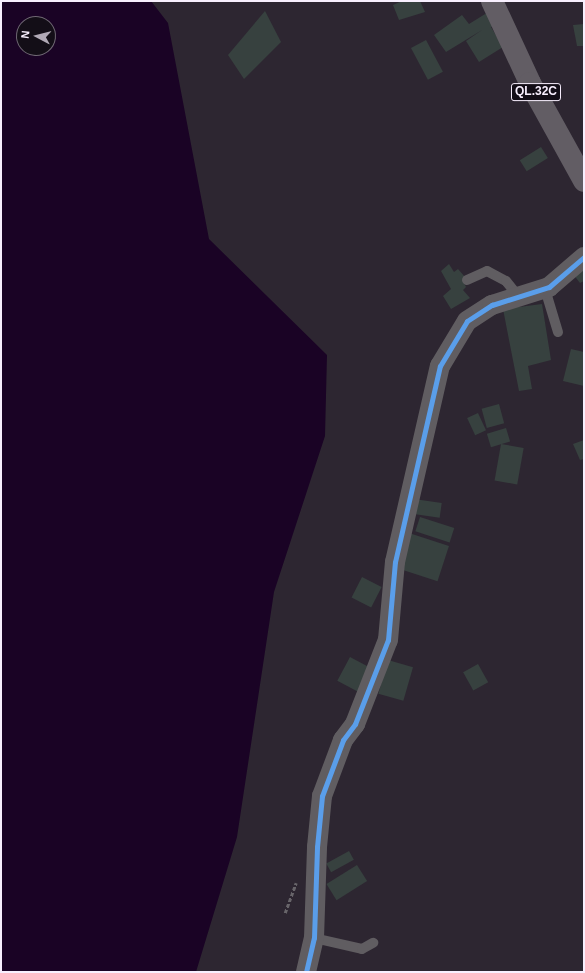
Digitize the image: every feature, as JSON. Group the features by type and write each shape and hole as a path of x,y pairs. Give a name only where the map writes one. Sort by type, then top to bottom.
{"main road":[{"name":"QL.32C","path":"492,1 530,83 584,181"}],"street":[{"path":"306,972 314,938 317,847 322,796 343,740 354,724 388,640 395,562 440,366 467,321 492,305 545,289 584,256"}],"lane":[{"path":"466,280 487,271 506,281 519,297"},
{"path":"545,289 558,332"},
{"path":"314,938 362,949 373,943"}],"shaded area":[{"path":"1,1 151,1 168,23 209,239 327,355 325,436 274,592 237,837 196,972 1,972"}],"building":[{"path":"402,1 420,1 425,12 399,20 393,5"},
{"path":"265,11 281,42 244,79 228,55"},
{"path":"490,11 498,25 491,27 503,47 479,62 466,41 482,30 446,52 434,35 462,15 469,24"},
{"path":"584,24 584,46 577,46 573,25"},
{"path":"426,40 443,72 428,80 411,48"},
{"path":"541,147 548,158 527,171 520,160"},
{"path":"449,264 454,272 458,269 465,277 463,281 466,287 463,290 470,298 451,309 443,296 451,289 441,271"},
{"path":"584,265 584,281 580,283 573,274"},
{"path":"517,304 519,307 542,304 551,360 528,366 532,389 519,391 503,309"},
{"path":"571,349 584,352 584,386 563,381"},
{"path":"499,404 504,423 487,428 482,409"},
{"path":"478,413 486,430 475,435 467,418"},
{"path":"506,428 510,441 491,447 487,434"},
{"path":"584,440 584,459 580,460 573,444"},
{"path":"501,444 524,448 517,484 495,480"},
{"path":"414,499 442,503 440,518 412,514"},
{"path":"420,517 454,528 450,542 415,531"},
{"path":"409,533 449,546 438,581 398,568"},
{"path":"362,577 382,587 371,607 352,597"},
{"path":"350,657 371,668 359,692 337,681"},
{"path":"388,660 413,667 403,701 378,694"},
{"path":"478,664 488,682 473,691 463,672"},
{"path":"349,851 354,860 331,872 326,864"},
{"path":"357,865 367,881 337,900 326,884"}],"cycle path":[{"path":"306,972 314,938 317,847 322,796 343,740 355,724 388,640 395,562 440,366 467,321 492,305 549,287 584,257"}]}
